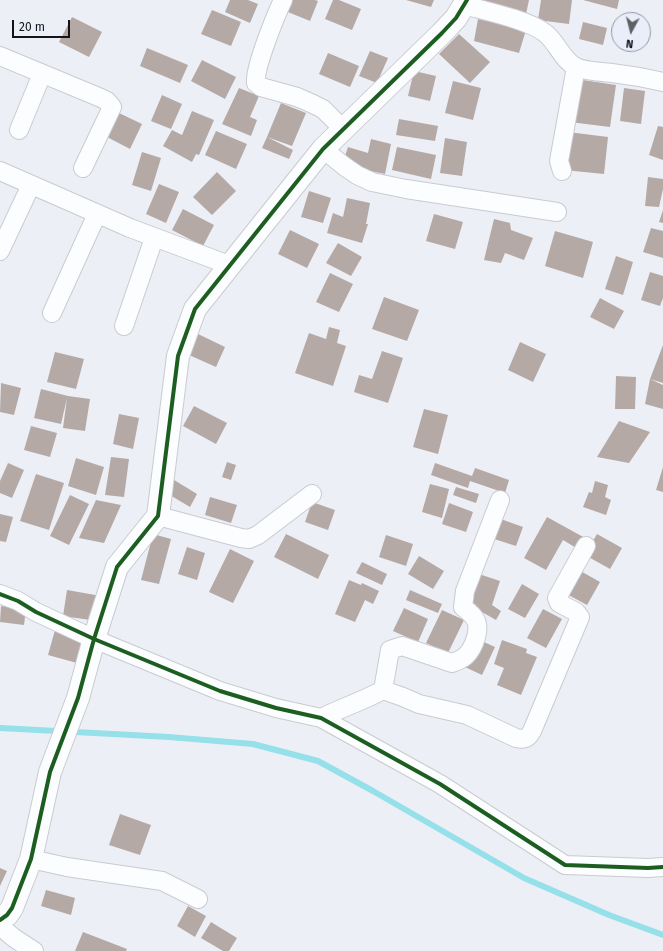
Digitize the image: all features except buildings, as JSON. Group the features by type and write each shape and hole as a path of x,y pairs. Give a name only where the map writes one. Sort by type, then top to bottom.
{"street":[{"path":"283,0 258,66 255,78 256,83 260,87 297,97 323,109 343,129"},
{"path":"0,920 7,915 12,908 31,859 50,772 78,698 94,639 117,567 158,516 178,356 195,309 229,265 323,149 442,33 456,18 466,3 534,26 555,42 566,59 576,67 642,77 663,82"},
{"path":"0,56 101,98 112,107 83,168"},
{"path":"562,171 559,161 576,67"},
{"path":"19,130 42,74"},
{"path":"323,149 353,172 372,182 406,189 557,212"},
{"path":"0,171 154,238 229,265"},
{"path":"0,251 31,185"},
{"path":"52,313 97,214"},
{"path":"124,326 154,238"},
{"path":"158,516 249,539 258,535 312,494"},
{"path":"383,690 390,650 402,646 452,664 464,658 472,649 476,635 477,623 473,616 463,607 466,591 500,500"},
{"path":"321,718 345,706 369,698 383,690 403,696 419,704 467,715 516,738 523,740 528,738 580,617 576,612 558,603 558,598 586,546"},
{"path":"0,594 18,600 36,612 94,639 220,691 276,708 321,718 440,784 565,865 648,868 663,867"},
{"path":"31,859 67,867 162,881 198,899"},
{"path":"0,926 14,938 34,951"}],"waterway":[{"path":"0,728 169,737 253,744 318,761 524,878 609,915 663,935"}],"cycle path":[{"path":"0,920 7,915 12,908 31,859 50,772 78,698 94,639 117,567 158,516 178,356 195,309 323,149 442,33 456,18 467,0"},
{"path":"0,594 18,601 36,612 94,639 220,691 276,708 321,718 440,784 565,865 648,868 663,867"}]}
